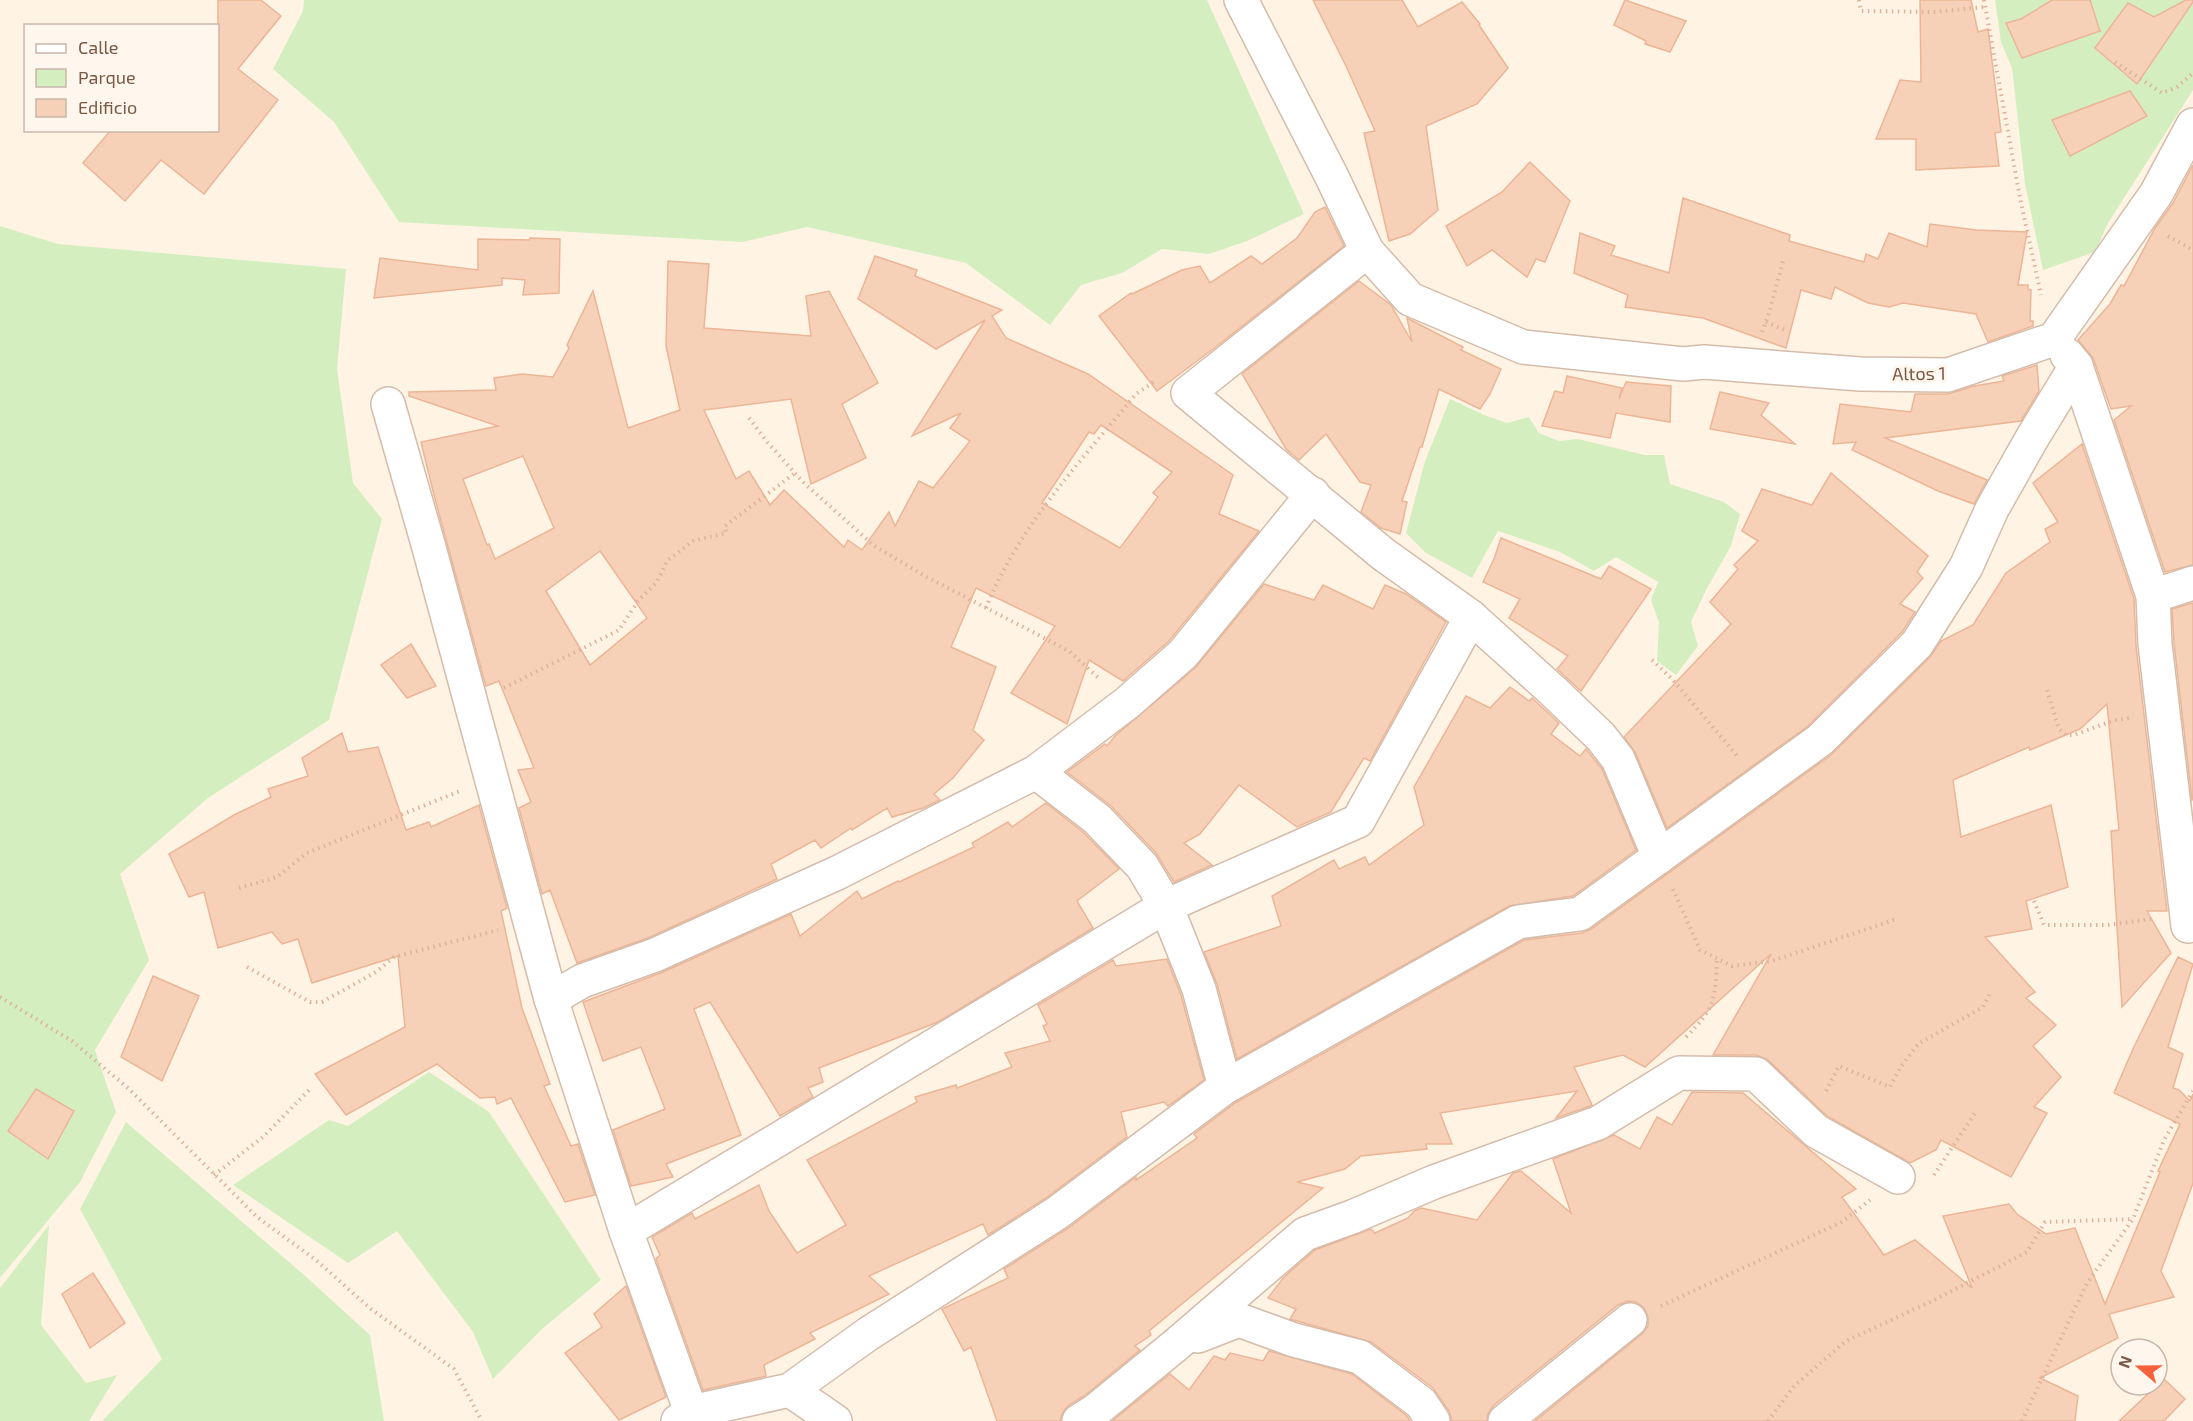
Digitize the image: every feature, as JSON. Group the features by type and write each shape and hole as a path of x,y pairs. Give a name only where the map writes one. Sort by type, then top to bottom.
{"street":[{"name":"Altos 1","path":"1241,0 1332,177 1367,251 1410,299 1523,347 1683,364 1704,362 1860,374 1948,375 2054,339"},
{"path":"2188,923 2163,714 2153,596 2076,366 2054,339 2156,194 2193,125"},
{"path":"1367,251 1188,393 1383,554 1471,617 1601,737 1618,759 1659,856"},
{"path":"388,404 551,999 685,1416 789,1390 868,1334 1057,1213 1225,1087 1518,922 1580,914 1820,740 1917,644 1966,567 1992,509 2076,366"},
{"path":"551,999 582,981 655,955 837,873 1036,771 1127,703 1183,654 1313,494"},
{"path":"2153,596 2193,583"},
{"path":"626,1231 1166,906 1358,822 1471,617"},
{"path":"1036,771 1097,819 1142,866 1166,906 1198,989 1225,1087"},
{"path":"1078,1421 1095,1411 1177,1344 1305,1234 1353,1217 1434,1182 1598,1123 1680,1072 1756,1074 1816,1131 1895,1179"},
{"path":"1177,1344 1239,1320 1294,1340 1360,1358 1421,1403 1433,1421"},
{"path":"1505,1421 1630,1320"},
{"path":"789,1390 835,1421"}],"path":[{"path":"1859,0 1861,12 1932,12 1985,7"},
{"path":"1984,0 2022,208 2041,295 2054,339"},
{"path":"2115,62 2162,93 2177,87 2193,73"},
{"path":"1755,366 1761,334 1784,258"},
{"path":"986,608 993,589 1040,511 1136,394 1158,380 1188,393"},
{"path":"750,418 768,443 795,473 873,545 925,576 1069,651 1127,703"},
{"path":"471,704 619,630 638,601 657,582 667,561 693,541 726,533 725,526 795,473"},
{"path":"1652,660 1709,721 1758,786"},
{"path":"2047,690 2058,729 2066,735 2074,735 2115,720 2163,714"},
{"path":"239,888 277,877 307,853 492,778"},
{"path":"1659,856 1700,950 1732,966 1772,961 1894,920"},
{"path":"2034,901 2044,925 2108,925 2155,918 2188,923"},
{"path":"247,967 310,1002 322,1002 376,972 394,957 483,935 530,920"},
{"path":"1680,1072 1684,1039 1705,1018 1716,994 1717,959"},
{"path":"1806,1122 1839,1066 1890,1087 1900,1068 1918,1044 1983,1006 1991,991"},
{"path":"0,997 80,1048 129,1089 257,1217 316,1260 371,1310 454,1369 482,1421"},
{"path":"214,1175 263,1137 310,1088"},
{"path":"2022,1421 2087,1283 2133,1219 2164,1140 2193,1090"},
{"path":"1630,1320 1842,1222 1895,1179 1923,1191 1977,1110"},
{"path":"1768,1421 1794,1386 1846,1341 1930,1302 2027,1252 2045,1221 2133,1219"}],"green space":[{"path":"304,0 1207,0 1304,214 1247,241 1209,254 1162,249 1122,273 1081,285 1050,325 966,263 807,227 742,242 399,222 334,122 273,69 303,11"},
{"path":"1995,0 2193,0 2193,90 2108,223 2095,252 2043,270 2025,184 2012,68 2001,42"},
{"path":"0,226 58,244 346,269 337,369 353,483 382,519 329,720 208,798 120,874 149,960 95,1050 116,1112 80,1182 0,1278"},
{"path":"1450,399 1507,423 1529,417 1539,433 1559,441 1578,439 1645,455 1664,455 1670,484 1724,502 1740,514 1731,546 1691,622 1698,646 1676,675 1657,661 1659,622 1651,600 1658,582 1616,557 1594,571 1560,552 1498,531 1472,578 1426,553 1406,533 1425,461"},
{"path":"429,1072 489,1112 601,1280 542,1329 493,1379 473,1332 397,1231 348,1263 233,1185 329,1120 348,1126"},
{"path":"126,1122 303,1274 370,1335 384,1421 102,1421 162,1359 80,1209"},
{"path":"49,1225 41,1325 86,1383 117,1375 89,1421 0,1421 0,1288"}],"building":[{"path":"218,0 261,0 281,16 238,69 278,100 204,194 161,160 125,201 83,163 109,132 219,132"},
{"path":"1313,0 1402,0 1418,27 1462,2 1480,24 1508,68 1477,104 1426,126 1438,210 1410,234 1389,241 1364,133 1375,131"},
{"path":"1625,0 1686,21 1670,52 1645,44 1646,41 1614,25"},
{"path":"1920,0 1971,0 1978,32 1988,29 2001,132 1995,133 1999,166 1916,170 1916,139 1876,139 1900,80 1921,82"},
{"path":"2052,0 2090,0 2100,31 2022,58 2006,23 2021,19"},
{"path":"2186,0 2193,0 2193,2 2137,84 2095,48 2128,3 2154,17"},
{"path":"2130,91 2147,116 2070,156 2052,120"},
{"path":"1530,162 1570,201 1545,262 1536,259 1527,277 1492,250 1467,266 1446,226 1502,192"},
{"path":"2193,165 2193,565 2165,572 2114,420 2131,406 2111,409 2093,358 2078,340 2110,304 2121,285 2124,286 2155,228 2173,203"},
{"path":"1683,198 1790,235 1789,241 1864,262 1866,254 1878,259 1889,233 1927,247 1930,224 1976,230 2027,232 2018,285 2028,285 2028,289 2031,290 2030,321 2033,321 2033,326 1988,342 1976,314 1903,303 1889,307 1868,303 1835,287 1831,299 1801,290 1786,348 1703,318 1625,307 1628,295 1574,273 1580,233 1615,246 1611,255 1669,273"},
{"path":"1325,207 1344,246 1157,391 1099,316 1131,293 1182,270 1200,266 1210,283 1251,256 1262,264 1297,238 1315,212"},
{"path":"530,238 560,239 559,293 523,295 525,280 502,278 502,285 374,298 380,258 478,270 478,239 529,240"},
{"path":"875,256 917,270 915,276 1002,310 992,316 1006,338 1088,374 1233,475 1219,514 1259,531 1169,641 1123,681 1089,660 1067,724 1011,693 1055,626 976,588 951,647 996,667 973,730 984,740 953,778 934,794 940,800 923,808 892,817 887,808 821,848 815,840 771,864 777,879 648,938 577,963 550,890 542,894 519,808 531,802 518,770 534,768 499,681 486,686 421,442 498,426 409,396 409,392 496,390 494,378 522,374 553,377 569,348 567,345 593,291 628,428 680,410 666,346 668,261 709,264 704,328 811,336 806,296 829,291 878,383 842,404 866,458 811,484 791,399 704,410 736,479 749,471 770,505 784,490 844,547 848,540 862,550 889,512 895,526 919,481 933,488 970,441 950,428 961,413 912,436 985,320 936,349 858,299","holes":["1101,425 1172,472 1153,493 1158,497 1120,548 1042,503 1089,432 1094,434","523,456 554,528 495,559 489,544 487,545 463,479","600,551 647,618 590,665 546,591"]},
{"path":"1359,281 1391,305 1412,342 1407,318 1463,347 1461,350 1501,369 1490,394 1480,409 1439,389 1422,447 1420,447 1402,501 1407,502 1400,534 1381,528 1361,512 1371,485 1360,482 1326,434 1299,460 1286,449 1242,374"},
{"path":"2037,365 2039,391 2021,421 1885,438 1987,480 1974,504 1938,491 1852,450 1856,442 1833,444 1840,404 1911,412 1915,394 1948,394 1974,386 2004,381 2002,376"},
{"path":"1567,376 1622,388 1619,399 1626,382 1671,386 1670,422 1616,413 1610,438 1542,426 1555,391 1563,393"},
{"path":"1720,392 1769,403 1761,415 1795,444 1710,429"},
{"path":"2082,444 2134,599 2136,646 2167,911 2147,911 2171,953 2122,1007 2111,831 2119,830 2107,704 2080,729 2030,750 2029,747 1953,780 1961,837 2051,805 2068,887 2026,901 2032,929 1985,937 2035,992 2026,998 2056,1025 2033,1046 2061,1077 2034,1107 2047,1113 2011,1177 1941,1140 1936,1150 1910,1163 1827,1116 1768,1060 1756,1055 1713,1055 1771,954 1645,1067 1623,1055 1574,1067 1592,1105 1590,1106 1556,1118 1577,1091 1440,1113 1452,1144 1426,1144 1427,1149 1361,1156 1345,1169 1297,1182 1323,1188 1149,1331 1151,1335 1135,1346 1140,1350 1084,1396 1069,1405 1060,1421 997,1421 971,1347 964,1351 942,1309 1008,1278 1004,1269 1067,1229 1136,1177 1136,1180 1197,1138 1194,1134 1235,1103 1524,940 1582,933 1591,929 1831,755 1930,657 1941,641 1973,625 2006,573 2050,542 2045,529 2058,522 2033,483"},
{"path":"1831,473 1928,556 1917,572 1923,578 1900,604 1915,612 1902,632 1808,726 1667,828 1635,752 1624,737 1731,624 1710,602 1738,569 1734,565 1758,541 1742,531 1762,489 1812,505"},
{"path":"1501,538 1601,579 1609,566 1651,589 1581,691 1557,669 1568,656 1509,618 1520,599 1483,582"},
{"path":"1264,584 1314,600 1323,585 1373,609 1385,585 1406,594 1446,622 1370,761 1364,758 1331,812 1297,827 1239,785 1200,834 1184,843 1212,865 1174,882 1156,853 1111,806 1067,772 1105,744 1107,746 1115,736 1195,668"},
{"path":"2193,603 2193,799 2192,800 2172,609"},
{"path":"411,644 436,686 407,698 381,665"},
{"path":"1510,687 1529,701 1532,698 1559,723 1551,734 1580,756 1586,749 1602,769 1636,850 1573,896 1509,906 1237,1059 1217,984 1204,952 1281,926 1272,896 1334,860 1339,869 1365,857 1369,865 1424,825 1414,787 1466,696 1490,708"},
{"path":"342,733 348,752 378,747 406,830 429,822 431,827 479,805 507,908 501,911 522,1008 550,1084 544,1086 571,1146 578,1144 595,1195 565,1202 511,1098 497,1104 495,1097 480,1098 437,1064 346,1115 315,1074 405,1027 398,956 312,983 298,939 282,944 272,932 218,948 204,892 189,897 169,854 234,815 271,797 268,789 308,776 302,758"},
{"path":"1046,803 1084,833 1119,869 1077,901 1093,928 938,1022 819,1068 823,1082 808,1088 813,1097 780,1116 710,1002 694,1009 741,1135 666,1164 673,1177 631,1186 613,1130 665,1109 641,1047 603,1061 583,1002 663,972 791,914 800,936 857,891 862,899 899,882 974,847 972,843 1008,822 1012,827"},
{"path":"2178,957 2193,964 2168,1047 2183,1054 2173,1088 2179,1090 2190,1101 2193,1094 2193,1183 2161,1271 2174,1297 2109,1314 2118,1337 2109,1337 2109,1343 2040,1378 2078,1396 2075,1421 1535,1421 1642,1334 1648,1326 1648,1317 1644,1308 1636,1302 1628,1301 1618,1305 1493,1406 1487,1421 1452,1421 1449,1411 1433,1388 1371,1342 1290,1319 1296,1309 1268,1298 1284,1277 1315,1250 1371,1229 1375,1233 1408,1218 1414,1211 1421,1208 1477,1220 1513,1173 1521,1171 1571,1213 1553,1159 1614,1135 1640,1149 1657,1117 1672,1125 1692,1092 1743,1093 1856,1189 1842,1197 1884,1255 1915,1240 1972,1288 1943,1216 2009,1204 2017,1214 2046,1234 2075,1228 2105,1304 2160,1172 2158,1171 2180,1124 2114,1093"},
{"path":"1167,959 1181,995 1204,1080 1168,1106 1164,1102 1121,1112 1127,1137 1046,1198 988,1235 983,1224 869,1276 889,1294 810,1333 815,1339 764,1365 766,1376 703,1390 656,1259 660,1255 652,1237 692,1213 695,1219 759,1185 769,1211 797,1253 846,1225 807,1160 917,1102 915,1097 956,1085 957,1088 1012,1067 1005,1053 1050,1041 1043,1026 1047,1024 1038,1005 1113,960 1116,966"},
{"path":"153,976 199,996 162,1081 121,1057"},
{"path":"36,1089 74,1111 48,1159 8,1131"},
{"path":"93,1273 125,1323 90,1348 62,1294"},
{"path":"626,1286 666,1397 619,1420 565,1353 602,1327 594,1314"},
{"path":"1269,1351 1352,1374 1407,1416 1410,1421 1112,1421 1170,1374 1189,1390 1214,1356 1225,1360 1230,1353 1263,1361"},
{"path":"2169,1384 2185,1399 2164,1421 2119,1421 2145,1397 2169,1397"}]}
